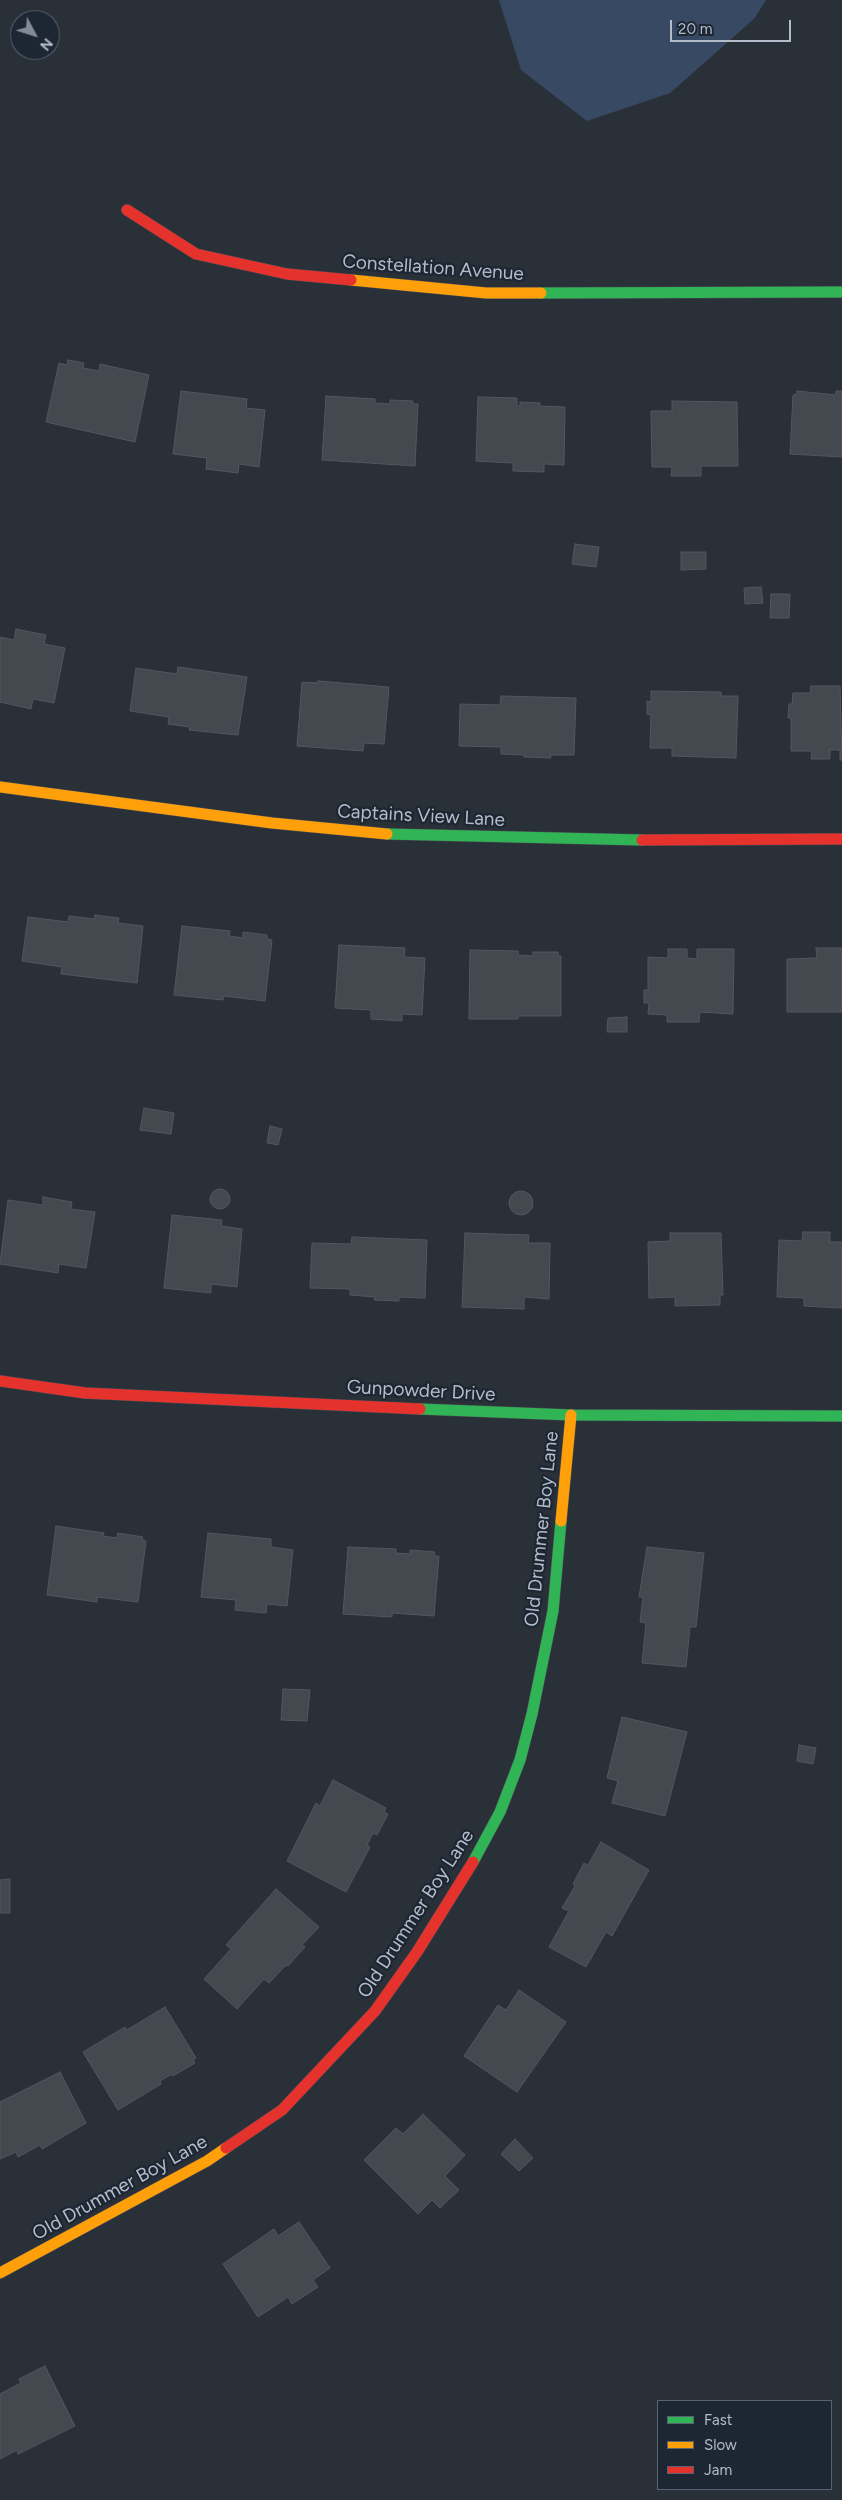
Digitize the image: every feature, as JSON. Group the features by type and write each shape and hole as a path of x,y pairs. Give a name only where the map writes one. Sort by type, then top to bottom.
{"street":[{"name":"Constellation Avenue","path":"127,210 196,254 287,274 486,293 842,292"},
{"name":"Captains View Lane","path":"0,787 272,823 382,834 599,840 842,839"},
{"name":"Gunpowder Drive","path":"0,1381 85,1393 571,1415 842,1416"},
{"name":"Old Drummer Boy Lane","path":"0,2272 207,2161 282,2110 375,2011 417,1952 469,1869 500,1812 520,1760 532,1714 553,1611 571,1415"}],"water":[{"path":"499,0 766,0 754,19 670,93 587,121 521,70"}],"building":[{"path":"68,360 84,363 83,368 99,371 100,364 149,375 135,442 46,422 59,363 67,365"},
{"path":"181,391 247,399 246,408 265,410 259,467 239,464 238,473 206,469 207,458 173,454"},
{"path":"797,391 836,395 836,391 842,391 842,457 790,454 793,395 797,394"},
{"path":"326,396 375,399 375,403 390,404 390,400 413,401 413,404 418,404 415,466 322,460"},
{"path":"478,397 517,398 517,406 520,406 520,402 540,403 540,406 565,407 564,465 544,464 544,472 513,471 513,463 476,461"},
{"path":"672,401 737,402 738,466 701,466 701,476 671,476 672,467 652,467 651,411 672,411"},
{"path":"575,544 599,547 596,567 572,564"},
{"path":"681,552 706,552 706,569 681,570"},
{"path":"761,587 763,603 745,604 744,588"},
{"path":"771,594 790,594 789,618 770,618"},
{"path":"16,629 46,635 44,644 65,648 54,703 33,699 31,709 0,702 0,637 14,640"},
{"path":"178,667 247,677 238,735 189,730 190,727 168,724 169,717 130,711 136,668 177,674"},
{"path":"318,681 389,687 384,744 364,743 363,751 297,746 302,682 318,683"},
{"path":"811,686 840,686 842,760 840,760 840,750 830,750 830,759 811,759 812,751 791,751 791,718 788,718 789,704 792,704 793,693 810,693"},
{"path":"651,691 721,692 721,696 738,696 736,758 672,756 672,748 650,748 651,715 647,714 647,701 651,702"},
{"path":"501,696 576,698 574,755 550,755 551,758 524,757 524,755 501,754 501,747 459,746 460,704 500,705"},
{"path":"95,915 119,918 118,923 143,926 137,983 61,974 62,967 22,961 28,917 68,922 69,916 94,919"},
{"path":"182,926 230,931 229,936 243,938 243,932 267,935 267,939 272,940 265,1001 224,996 223,1000 174,995"},
{"path":"339,945 405,948 404,957 425,958 422,1015 402,1014 402,1021 371,1019 371,1010 335,1008"},
{"path":"816,948 842,948 842,1012 787,1012 787,959 817,958"},
{"path":"668,949 687,949 687,958 697,959 697,949 734,949 733,1014 700,1012 699,1022 667,1022 667,1015 648,1014 649,1003 644,1003 644,990 648,990 648,957 668,958"},
{"path":"470,950 518,951 518,955 533,956 533,952 558,952 558,956 561,956 561,1016 518,1016 518,1019 469,1019"},
{"path":"627,1017 627,1032 607,1032 608,1018"},
{"path":"144,1108 174,1113 171,1134 140,1130"},
{"path":"270,1126 282,1129 278,1145 267,1143"},
{"path":"220,1189 227,1192 230,1199 227,1206 220,1209 213,1206 210,1199 213,1192"},
{"path":"521,1191 530,1194 533,1203 530,1212 521,1215 512,1212 509,1203 512,1194"},
{"path":"43,1197 72,1202 71,1209 95,1212 86,1268 59,1264 58,1273 0,1264 8,1200 43,1205"},
{"path":"172,1215 222,1220 221,1226 242,1229 237,1287 211,1284 211,1293 164,1288"},
{"path":"803,1232 830,1232 830,1242 842,1242 842,1308 804,1306 804,1298 777,1297 779,1240 802,1241"},
{"path":"465,1233 529,1235 528,1243 550,1243 549,1299 524,1297 524,1309 462,1307"},
{"path":"670,1233 721,1233 723,1295 720,1295 720,1305 675,1306 675,1297 649,1298 648,1242 670,1241"},
{"path":"352,1237 427,1240 425,1298 399,1297 399,1301 374,1300 375,1297 350,1295 350,1289 310,1288 312,1243 351,1244"},
{"path":"56,1526 104,1533 103,1536 117,1538 118,1533 143,1537 142,1540 146,1541 138,1602 97,1597 97,1602 47,1595"},
{"path":"208,1533 271,1539 271,1547 293,1550 287,1606 267,1604 266,1613 235,1610 236,1600 201,1597"},
{"path":"348,1547 396,1549 396,1553 410,1554 410,1550 435,1552 434,1556 439,1556 434,1616 392,1613 392,1617 343,1614"},
{"path":"647,1547 704,1553 696,1627 690,1627 686,1667 642,1663 646,1623 640,1622 643,1597 639,1597"},
{"path":"283,1689 310,1690 307,1721 281,1720"},
{"path":"622,1717 687,1732 665,1816 612,1803 618,1781 607,1778"},
{"path":"799,1745 816,1748 813,1764 797,1761"},
{"path":"333,1780 386,1808 384,1812 388,1814 377,1835 373,1833 367,1845 370,1847 346,1892 287,1861 316,1803 320,1806"},
{"path":"601,1842 649,1870 612,1936 606,1932 586,1967 549,1947 569,1911 562,1908 575,1886 573,1884 584,1863 588,1865"},
{"path":"10,1879 10,1913 0,1913 0,1880"},
{"path":"276,1889 319,1927 302,1945 305,1947 288,1966 286,1965 269,1983 264,1979 237,2009 204,1979 231,1949 226,1945"},
{"path":"519,1990 566,2022 517,2092 464,2056 498,2005 506,2010"},
{"path":"165,2007 196,2058 193,2060 195,2063 160,2081 161,2084 118,2110 83,2052 125,2027 127,2030"},
{"path":"60,2072 86,2123 42,2149 40,2145 18,2157 16,2152 0,2159 0,2102"},
{"path":"423,2114 465,2155 445,2176 459,2190 440,2208 432,2200 418,2214 364,2160 396,2128 403,2134"},
{"path":"515,2139 533,2158 519,2171 501,2154"},
{"path":"299,2222 330,2268 313,2280 318,2287 292,2304 288,2297 258,2317 223,2264 274,2229 278,2236"},
{"path":"45,2366 75,2426 18,2454 17,2450 0,2459 0,2394 21,2383 19,2379"}],"traffic: fast":[{"path":"541,293 842,292"},
{"path":"387,834 642,840"},
{"path":"420,1409 571,1415 842,1416"},
{"path":"473,1862 500,1812 520,1760 532,1714 553,1611 561,1521"}],"traffic: slow":[{"path":"351,280 486,293 541,293"},
{"path":"0,787 272,823 387,834"},
{"path":"561,1521 571,1415"},
{"path":"0,2273 207,2161 226,2148"}],"traffic: jam":[{"path":"127,210 196,254 287,274 351,280"},
{"path":"642,840 842,839"},
{"path":"0,1381 85,1393 420,1409"},
{"path":"226,2148 282,2110 375,2011 417,1952 473,1862"}]}
